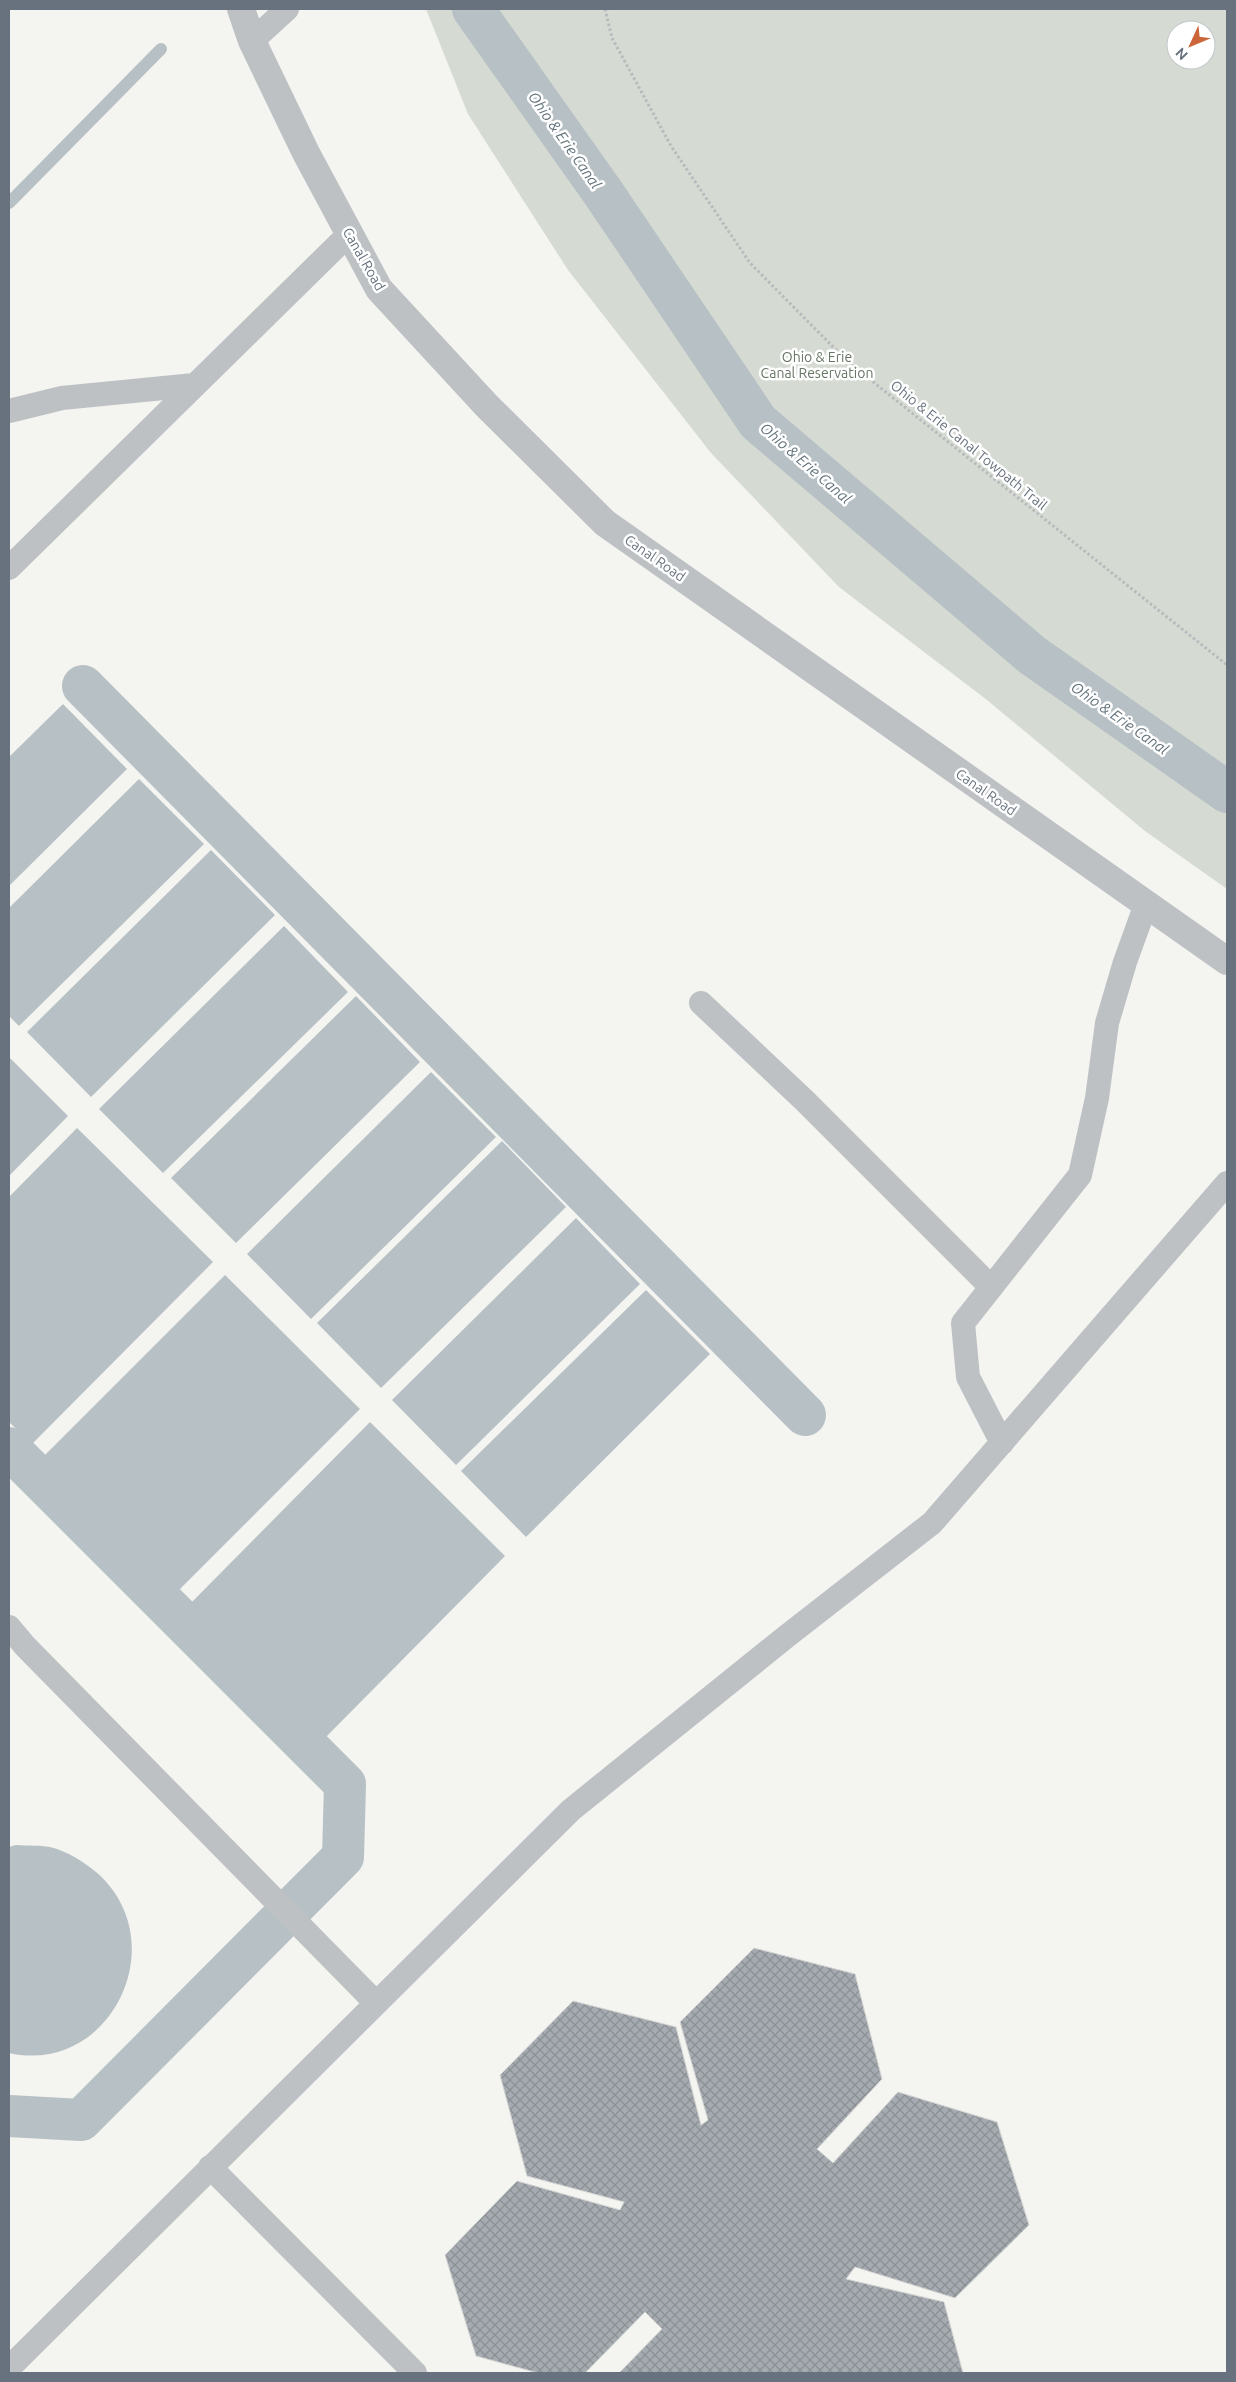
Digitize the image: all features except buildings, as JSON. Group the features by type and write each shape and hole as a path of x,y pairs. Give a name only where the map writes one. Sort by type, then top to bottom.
{"street":[{"name":"Canal Road","path":"241,9 252,41 306,153 380,289 487,406 605,523 1227,961"}],"lane":[{"path":"252,41 287,9"},
{"path":"9,568 349,234"},
{"path":"9,411 62,398 194,385"},
{"path":"1002,1443 968,1377 964,1323 1080,1175 1097,1098 1108,1023 1125,962 1146,904"},
{"path":"701,1003 804,1100 991,1288"},
{"path":"9,2368 571,1810 787,1636 932,1523 1227,1183"},
{"path":"9,1627 25,1646 262,1889 376,2003"},
{"path":"210,2167 415,2373"}],"path":[{"name":"Ohio & Erie Canal Towpath Trail","path":"605,9 612,38 671,146 750,263 847,361 1227,666"}],"green space":[{"name":"Ohio & Erie Canal Reservation","path":"426,9 1227,9 1227,889 1145,831 987,700 839,587 711,453 568,270 468,114"}],"shaded area":[{"path":"63,704 127,769 9,886 9,757"},
{"path":"139,779 204,844 19,1026 9,1016 9,908"},
{"path":"211,850 275,915 91,1097 27,1032"},
{"path":"284,926 348,992 163,1173 99,1109"},
{"path":"356,996 420,1062 236,1243 171,1178"},
{"path":"9,1057 68,1116 9,1176"},
{"path":"431,1072 496,1137 311,1319 247,1254"},
{"path":"77,1128 213,1262 32,1444 9,1422 9,1197"},
{"path":"502,1141 566,1207 381,1388 317,1323"},
{"path":"576,1218 640,1284 456,1465 392,1400"},
{"path":"225,1275 360,1409 179,1590 44,1456"},
{"path":"646,1290 710,1354 526,1537 461,1471"},
{"path":"370,1422 505,1556 324,1739 189,1605"},
{"path":"16,1845 50,1847 75,1857 91,1868 119,1901 130,1933 131,1966 121,1997 102,2024 77,2044 45,2055 9,2053 9,1847"}],"waterway":[{"name":"Ohio & Erie Canal","path":"473,9 604,194 758,422 1032,655 1227,792"},
{"path":"9,203 161,49"},
{"path":"83,686 805,1415"},
{"path":"9,1448 345,1784 343,1857 81,2120 9,2116"}]}
